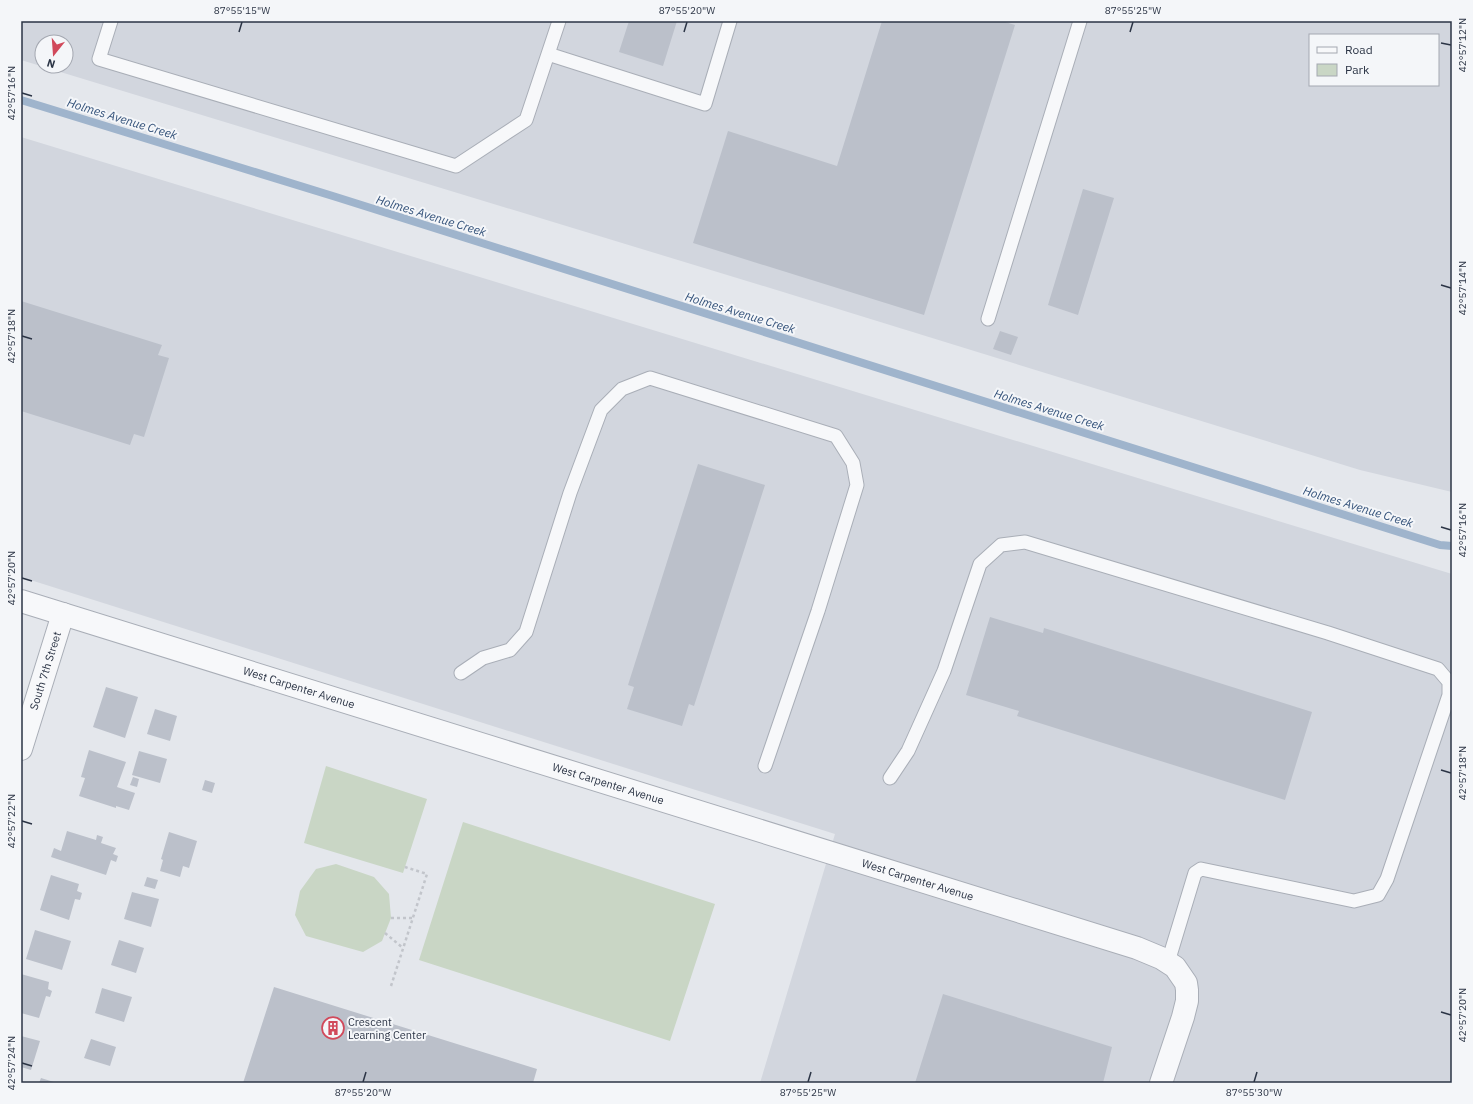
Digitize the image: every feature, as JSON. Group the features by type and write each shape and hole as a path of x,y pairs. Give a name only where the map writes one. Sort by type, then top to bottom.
{"street":[{"name":"West Carpenter Avenue","path":"21,601 1137,948 1161,958 1175,967 1186,983 1187,990 1187,1001 1161,1083"},
{"name":"South 7th Street","path":"21,749 63,614"}],"lane":[{"path":"111,21 99,59 456,166 526,120 559,21"},
{"path":"548,54 705,104 730,21"},
{"path":"988,319 1080,21"},
{"path":"461,673 483,658 510,650 526,632 570,492 601,410 622,389 650,378 836,436 853,463 858,485 818,611 765,766"},
{"path":"890,778 908,751 944,671 980,564 1001,544 1025,542 1328,633 1438,669 1448,682 1448,695 1387,879 1378,895 1354,901 1201,869 1195,873 1168,962"}],"path":[{"path":"391,986 426,874 405,867"},
{"path":"391,918 413,918"},
{"path":"385,933 403,948"}],"shaded area":[{"path":"21,21 1452,21 1452,492 1360,470 67,74 74,74 74,34 34,34 34,64 21,60"},
{"path":"21,137 1452,574 1452,1083 760,1083 835,834 21,577"}],"green space":[{"path":"326,766 427,799 403,873 304,843"},
{"path":"463,822 715,904 670,1041 419,960"},
{"path":"336,864 374,877 389,894 391,918 382,941 363,952 306,936 295,915 300,891 316,869"}],"building":[{"path":"629,21 677,21 663,66 619,52"},
{"path":"882,21 1002,21 1015,25 924,315 693,243 728,131 837,166"},
{"path":"1083,189 1114,198 1078,315 1048,305"},
{"path":"21,301 162,345 158,355 169,358 144,437 134,434 130,445 21,411"},
{"path":"1000,331 1018,337 1011,355 993,349"},
{"path":"698,464 765,485 694,706 689,704 682,726 627,709 634,687 628,685"},
{"path":"990,617 1043,633 1044,628 1312,712 1285,800 1017,716 1019,711 966,695"},
{"path":"106,687 138,697 125,738 93,727"},
{"path":"155,709 177,716 170,741 147,734"},
{"path":"89,750 126,762 117,787 135,793 129,810 116,806 116,808 79,796 85,778 81,777"},
{"path":"139,751 167,759 160,783 132,775"},
{"path":"133,777 139,779 137,787 130,785"},
{"path":"205,780 215,783 212,793 202,790"},
{"path":"67,831 96,840 97,835 103,837 101,843 116,848 113,854 118,856 116,862 111,860 106,875 51,857 54,848 61,851"},
{"path":"169,832 197,841 189,868 183,866 180,877 160,871 163,860 161,859"},
{"path":"51,875 79,884 77,891 82,893 80,900 75,899 69,920 40,910"},
{"path":"147,877 158,880 155,889 144,886"},
{"path":"132,892 159,899 151,927 124,919"},
{"path":"35,930 71,941 62,970 26,959"},
{"path":"119,940 144,948 136,973 111,965"},
{"path":"21,974 49,982 48,989 52,991 50,997 46,996 39,1018 21,1013"},
{"name":"Crescent Learning Center","path":"274,987 537,1069 533,1083 243,1083"},
{"path":"102,988 132,997 124,1022 95,1013"},
{"path":"943,994 1112,1047 1103,1083 915,1083"},
{"path":"21,1036 40,1041 31,1070 21,1067"},
{"path":"91,1039 116,1047 110,1066 84,1058"},
{"path":"41,1078 57,1083 39,1083"}],"waterway":[{"name":"Holmes Avenue Creek","path":"21,100 336,197 1440,545 1452,546"}],"place":[{"name":"Crescent Learning Center","path":"333,1028"}]}
